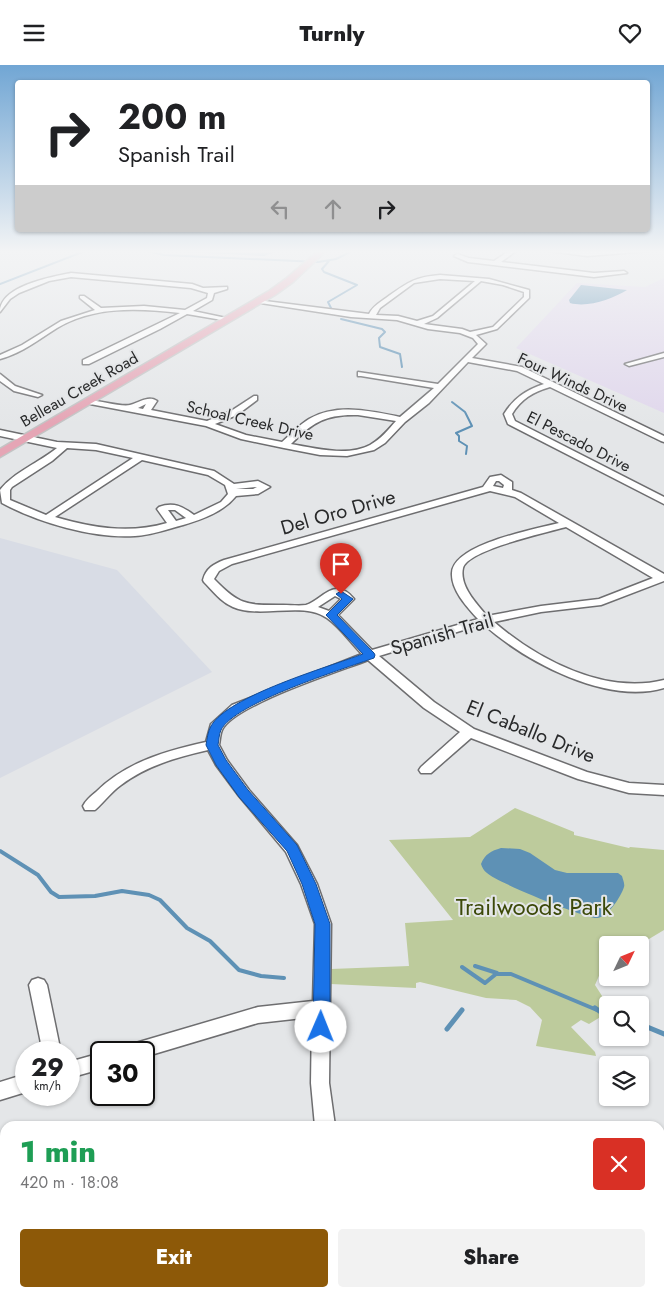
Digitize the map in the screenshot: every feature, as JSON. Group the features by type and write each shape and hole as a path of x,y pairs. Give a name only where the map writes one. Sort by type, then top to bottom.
{"main road":[{"name":"Belleau Creek Road","path":"0,454 246,308"}],"street":[{"path":"98,308 101,311"},
{"path":"0,357 21,350 64,321 101,311 125,308"},
{"path":"154,308 228,319"},
{"path":"86,362 192,308"},
{"path":"304,308 351,315 398,318 416,324 453,329 470,334 498,325 515,308"},
{"path":"372,316 376,308"},
{"path":"416,324 434,317 444,308"},
{"name":"Schoal Creek Drive","path":"92,401 208,424 244,437 320,452 347,453 356,459 363,459 367,456 363,450 371,448 382,441 402,420 426,401 482,344 470,334"},
{"path":"629,364 664,355"},
{"name":"Four Winds Drive","path":"468,360 509,366 551,384 582,401 664,439"},
{"path":"361,374 439,387"},
{"path":"0,376 6,385 38,395"},
{"name":"El Pescado Drive","path":"551,384 527,391 519,398 508,414 511,422 664,501"},
{"path":"208,424 234,413 254,398"},
{"name":"Schoal Creek Drive","path":"131,408 144,401 153,401 146,411"},
{"path":"284,445 312,421 329,415 366,413 402,420"},
{"path":"0,433 65,445 88,446 211,473 228,481 232,490 228,501 221,507 192,518 147,531 120,533 107,532 48,518 3,502 3,491 16,479 49,459 65,445"},
{"path":"48,518 140,457"},
{"name":"Del Oro Drive","path":"310,608 254,608 238,605 226,598 208,580 209,575 216,567 228,562 486,489 507,491 518,495 662,578"},
{"path":"173,524 162,509 168,506 177,506 192,518"},
{"path":"566,524 494,545 469,556 461,562 457,569 464,595 486,620 528,652 576,675 619,688 637,689 664,684"},
{"name":"Spanish Trail","path":"212,745 216,727 237,708 278,690 370,655 486,620 541,609 601,602 662,578"},
{"path":"336,593 346,596 348,599 346,603 327,613 310,608 329,594 336,593"},
{"name":"El Caballo Drive","path":"327,613 370,655 429,705 469,731 583,776 629,788 664,790"},
{"path":"426,769 469,731"},
{"path":"90,806 118,780 148,763 181,752 212,745 221,762 244,793 292,849 309,884 323,924 320,1083 324,1121"},
{"path":"38,985 50,1041"},
{"path":"155,1045 258,1015 322,1008"},
{"path":"0,1091 15,1086"}],"shaded area":[{"path":"553,308 664,308 664,413 516,348"},
{"path":"0,538 117,570 212,672 0,778"}],"green space":[{"name":"Trailwoods Park","path":"515,808 574,832 574,835 629,848 664,850 664,930 649,939 649,936 599,936 599,976 595,985 602,996 599,996 599,1018 589,1024 581,1020 571,1027 595,1052 596,1056 536,1046 542,1020 530,1007 516,1000 486,998 420,982 416,983 416,988 331,984 331,969 409,966 405,923 453,920 389,840 470,837"}],"water":[{"path":"501,848 520,849 530,853 555,870 567,873 618,873 622,876 624,887 617,901 605,915 597,918 589,916 523,891 487,873 481,864 484,858 494,850"}],"waterway":[{"path":"341,319 382,329 385,332 379,338 380,347 400,354 402,367"},
{"path":"452,402 465,412 472,426 456,433 459,436 459,441 467,446 466,454"},
{"path":"0,851 38,875 51,892 59,897 95,896 122,891 149,895 160,900 187,928 210,941 239,970 261,976 284,978"},
{"path":"475,966 497,973"},
{"path":"462,967 485,983 496,974 511,974 597,1010"},
{"path":"595,1008 599,1011"},
{"path":"447,1029 462,1010"},
{"path":"649,1028 664,1034"}],"route":[{"path":"321,1027 323,924 309,884 292,849 244,793 221,762 212,745 216,727 237,708 278,690 370,655 331,615 346,603 348,599 341,594"}]}
